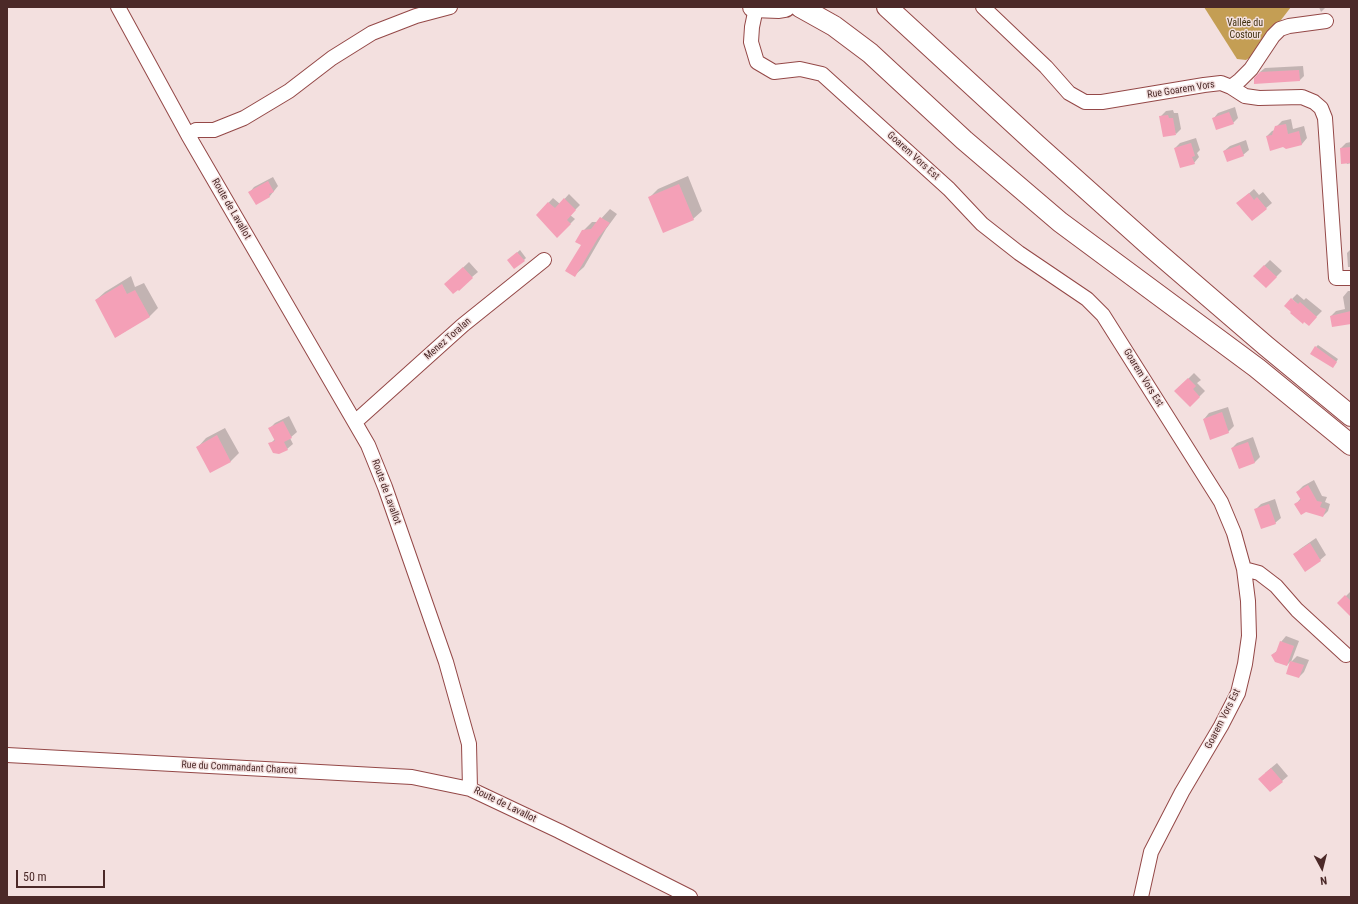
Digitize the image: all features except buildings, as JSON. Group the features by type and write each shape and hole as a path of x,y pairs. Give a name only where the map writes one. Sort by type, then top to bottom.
{"highway":[{"path":"754,7 785,7"},
{"path":"800,7 834,26 870,53 964,140 1060,222 1257,368 1351,445"},
{"path":"887,7 1037,145 1151,247 1266,346 1351,416"}],"street":[{"name":"Route de Lavallot","path":"118,7 188,135 368,445 385,487 446,662 469,744 470,789 559,831 690,897"},
{"path":"188,135 196,130 214,130 244,118 288,90 332,58 372,33 416,16 450,7"},
{"name":"Goarem Vors Est","path":"754,7 751,42 757,62 774,72 800,69 822,74 949,189 982,224 1019,253 1087,299 1103,315 1220,502 1234,533 1244,569 1248,601 1249,636 1245,664 1238,693 1221,726 1182,792 1151,852 1141,897"},
{"name":"Rue Goarem Vors","path":"983,7 1046,67 1069,93 1085,102 1102,102 1216,84 1231,87 1244,96 1259,98 1302,97 1314,102 1321,108 1325,118 1336,278 1351,278"},
{"path":"1231,87 1252,69 1273,36 1280,29 1288,26 1326,21"},
{"name":"Menez Toralan","path":"355,422 463,325 544,260"},
{"path":"1244,569 1259,573 1276,586 1297,610 1346,655"},
{"name":"Rue du Commandant Charcot","path":"7,755 412,777 470,789"}],"green space":[{"name":"Vallée du Costour","path":"1204,7 1291,7 1254,55 1246,60 1237,59"}]}
